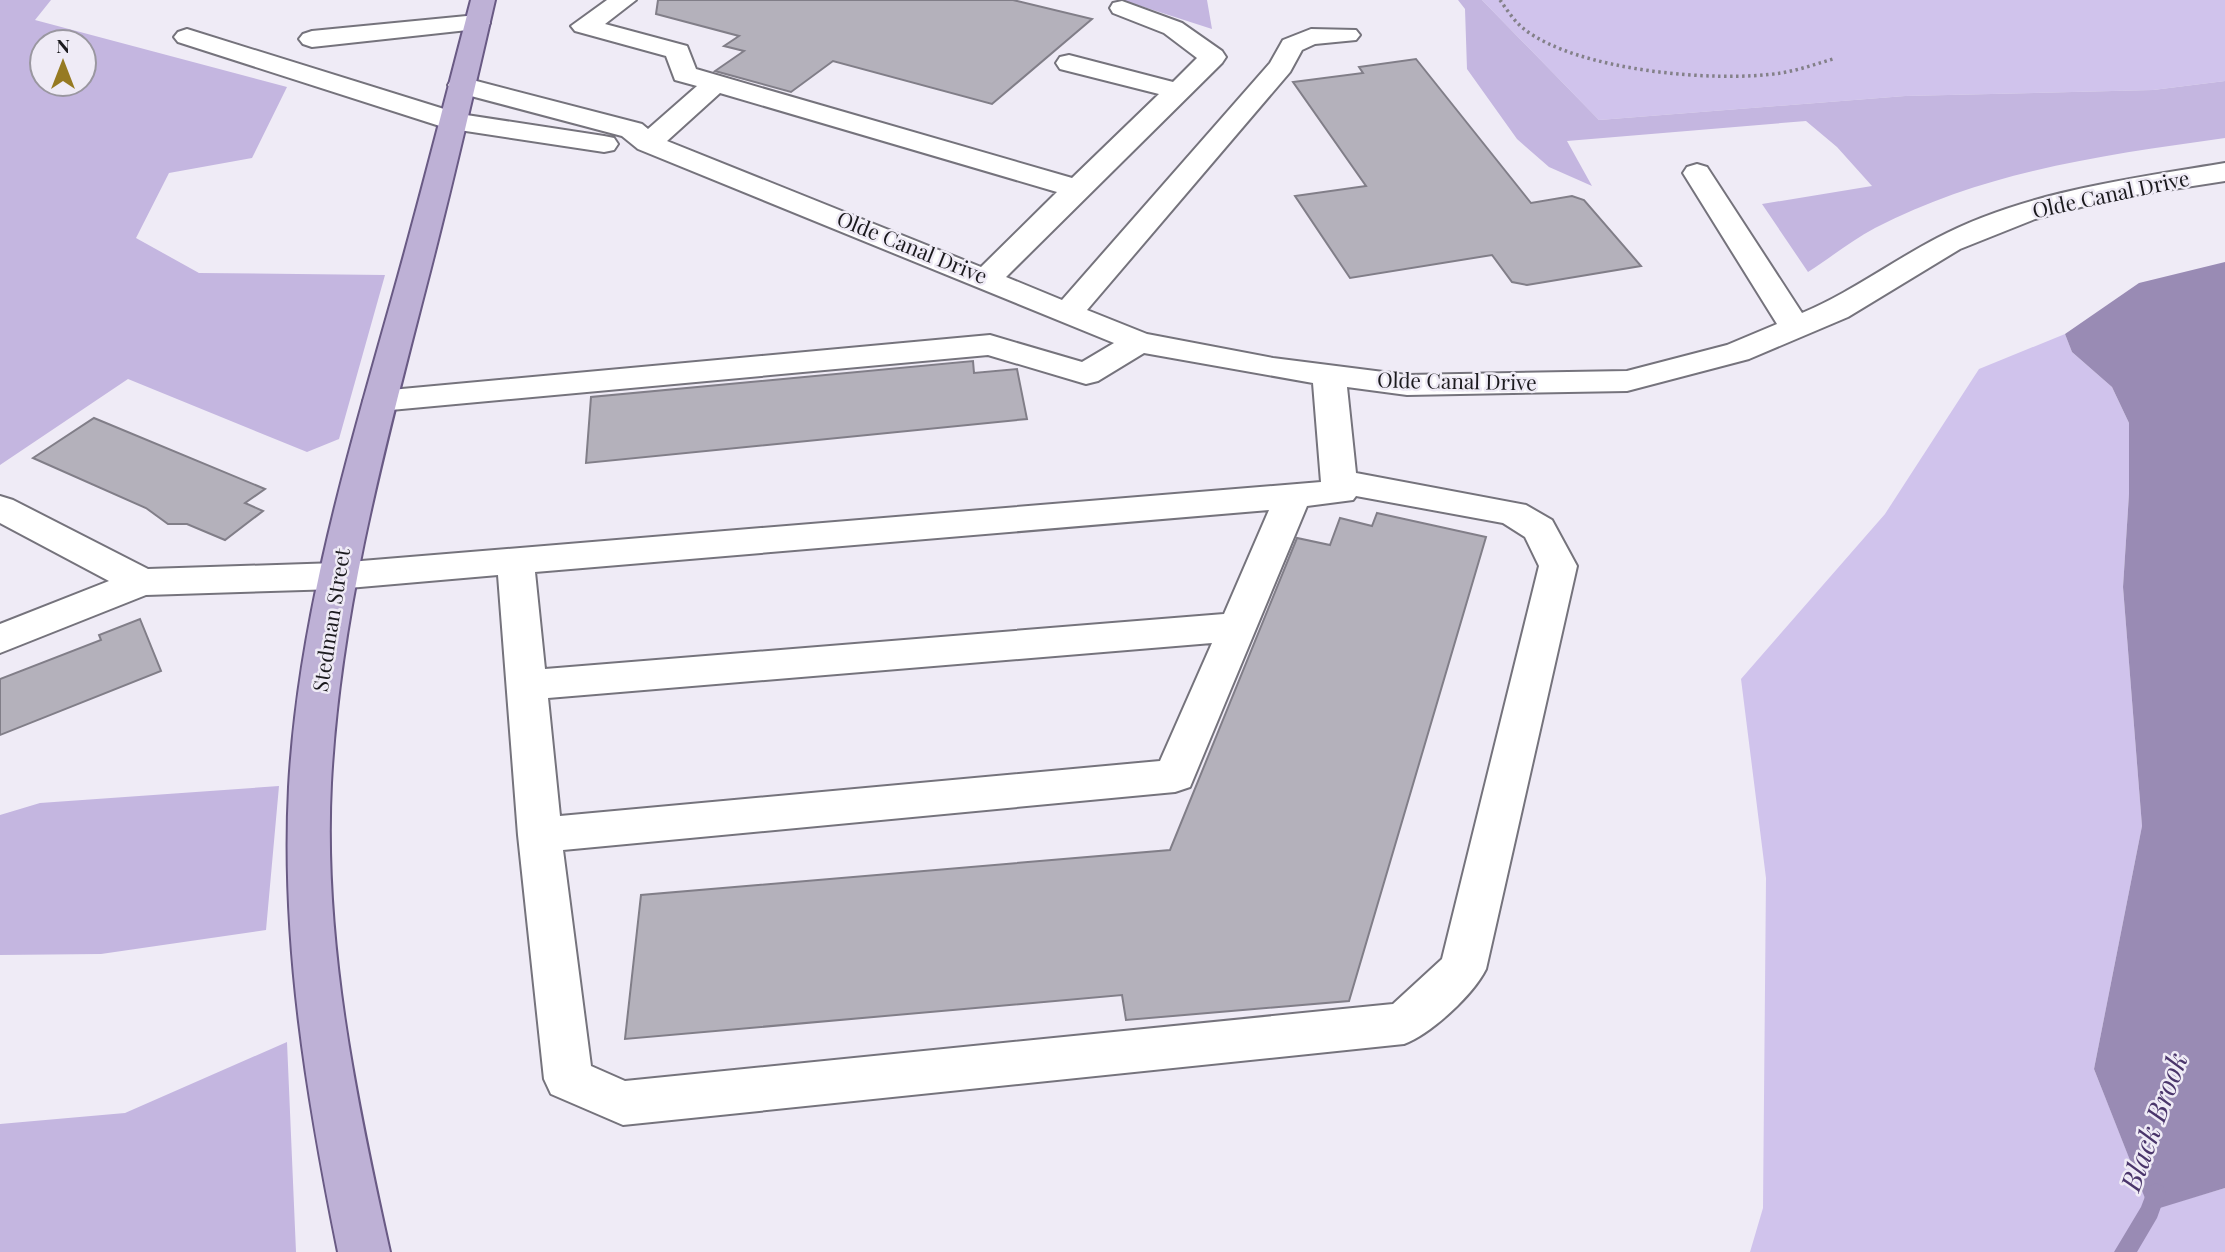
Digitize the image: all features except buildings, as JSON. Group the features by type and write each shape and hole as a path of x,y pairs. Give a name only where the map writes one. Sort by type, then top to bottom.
{"main road":[{"name":"Stedman Street","path":"364,1252 341,1147 324,1042 309,858 318,705 337,576 380,401 456,122 461,85 480,12"}],"street":[{"path":"624,0 584,26 678,51 684,74 1077,189"},
{"path":"987,279 1213,57 1173,28 1122,8"},
{"path":"312,39 480,12"},
{"path":"1068,312 1281,66 1292,45 1311,37 1347,35"},
{"name":"Olde Canal Drive","path":"187,37 456,122 619,146 648,143"},
{"path":"1069,63 1178,91"},
{"path":"648,143 716,83"},
{"name":"Olde Canal Drive","path":"461,85 632,130 648,143 1139,342 1273,369 1407,385 1627,382 1738,352 1837,310 1949,243 2025,213 2115,190 2225,172"},
{"path":"1697,173 1796,327"},
{"path":"380,401 990,345 1086,374 1139,342"},
{"path":"0,639 142,582 337,576 1340,492 1329,375"},
{"path":"515,561 540,835 568,1079 623,1103 1404,1023 1463,969 1558,566 1539,529 1513,513 1339,481"},
{"path":"540,835 1175,776 1293,496"},
{"path":"0,508 142,582"},
{"path":"527,685 1238,627"}],"path":[{"path":"1500,0 1515,21 1529,32 1573,51 1636,67 1699,75 1759,75 1795,70 1833,60"}],"shaded area":[{"path":"0,0 51,0 35,20 65,28 28,28 28,98 98,98 98,37 287,87 252,158 169,173 136,238 199,273 385,275 339,439 307,452 128,379 0,465"},
{"path":"1122,0 1207,0 1212,29"},
{"path":"1458,0 1482,0 1599,120 1905,96 2153,90 2225,81 2225,138 2090,159 2002,179 1959,192 1875,228 1808,272 1762,204 1872,186 1837,147 1806,121 1567,141 1592,186 1549,167 1517,139 1467,69 1465,9"},
{"path":"1482,0 2225,0 2225,81 2153,90 1905,96 1599,120"},
{"path":"2065,334 2072,352 2112,387 2129,423 2129,494 2123,587 2142,826 2094,1069 2150,1210 2225,1188 2225,1252 1750,1252 1763,1208 1766,878 1741,679 1885,514 1979,369"},
{"path":"279,786 266,930 101,954 0,955 0,815 40,803"},
{"path":"287,1042 296,1252 0,1252 0,1124 125,1113"}],"water":[{"path":"2225,262 2225,1188 2150,1211 2094,1069 2142,826 2123,587 2129,494 2129,423 2112,387 2072,352 2065,334 2139,283"}],"waterway":[{"name":"Black Brook","path":"2125,1252 2150,1211 2156,1193"}]}
